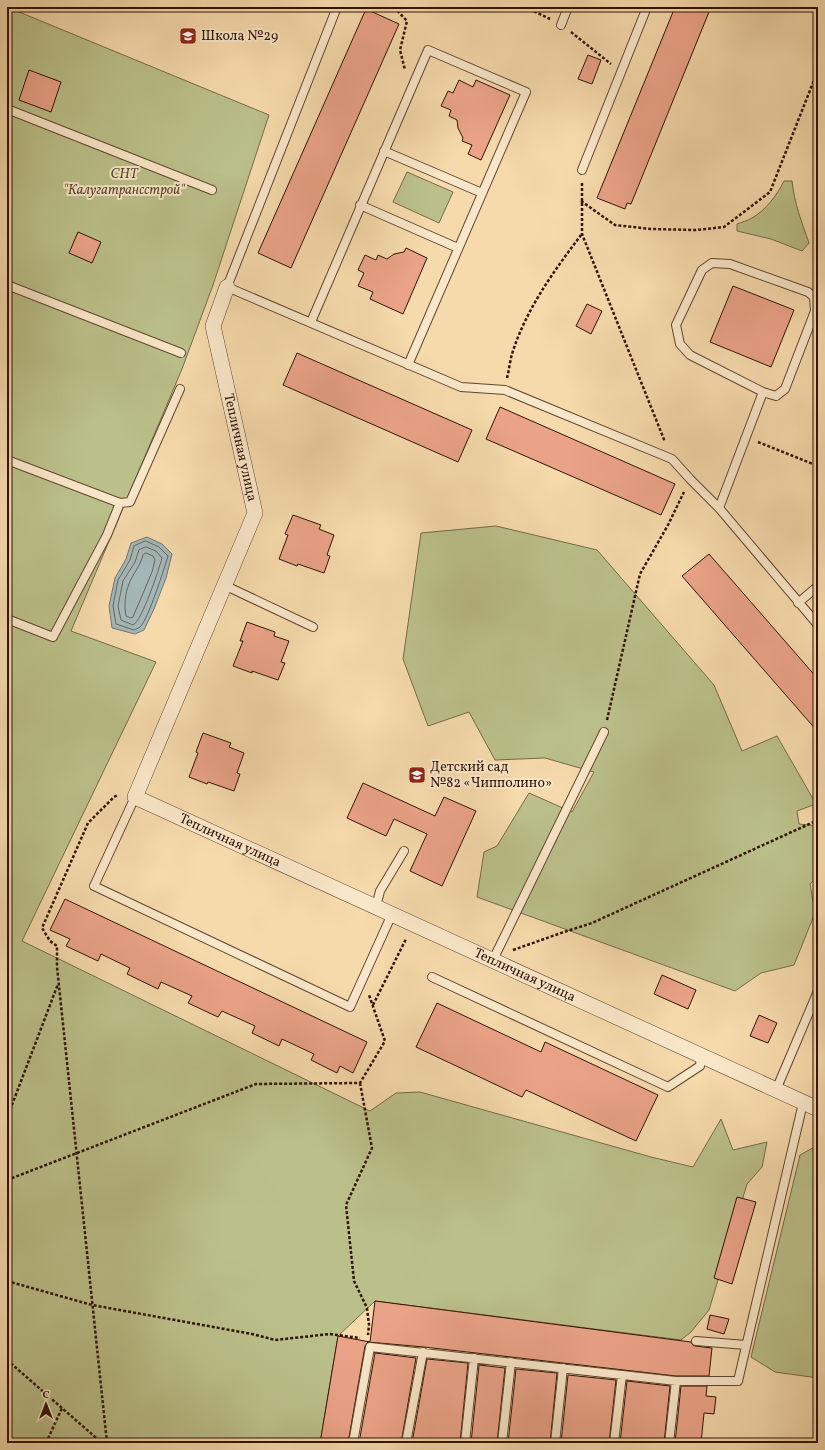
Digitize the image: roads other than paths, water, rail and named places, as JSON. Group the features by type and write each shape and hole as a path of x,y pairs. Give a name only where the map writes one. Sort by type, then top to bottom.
{"street":[{"name":"Тепличная улица","path":"227,288 213,326 255,513 138,791 376,907 818,1109"}],"lane":[{"path":"337,7 227,288 311,322 460,387 505,390 672,459 719,508 818,625"},
{"path":"561,25 568,7"},
{"path":"582,170 647,7"},
{"path":"311,322 428,50 526,92 408,365"},
{"path":"7,109 212,190"},
{"path":"384,150 482,193"},
{"path":"360,206 458,248"},
{"path":"712,263 730,264 808,292 814,297 815,310 785,389 776,396 763,392 690,356 680,344 676,324 702,270 712,263"},
{"path":"7,285 182,353"},
{"path":"7,460 120,503 130,502 180,390"},
{"path":"719,508 763,392"},
{"path":"7,619 53,637 107,535 120,503"},
{"path":"224,585 313,627"},
{"path":"798,603 818,586"},
{"path":"493,960 604,732"},
{"path":"138,791 94,886 350,1007 392,914"},
{"path":"376,907 380,891 404,851"},
{"path":"432,977 668,1086 700,1066 702,1056"},
{"path":"776,1090 818,991"},
{"path":"353,1443 370,1347 676,1381 738,1381 803,1103"},
{"path":"696,1341 746,1345"},
{"path":"406,1443 423,1352"},
{"path":"465,1443 474,1358"},
{"path":"502,1443 511,1362"},
{"path":"554,1443 563,1368"},
{"path":"614,1443 622,1375"},
{"path":"669,1443 676,1381"}],"water":[{"path":"147,537 162,544 172,554 166,578 154,609 144,630 135,634 112,628 109,606 115,578 126,559 131,543"}],"place":[{"name":"Школа №29","path":"188,36"},
{"name":"Детский сад №82 «Чипполино»","path":"417,775"}],"park label":[{"name":"СНТ \"Калугатрансстрой\"","path":"124,182"}]}
